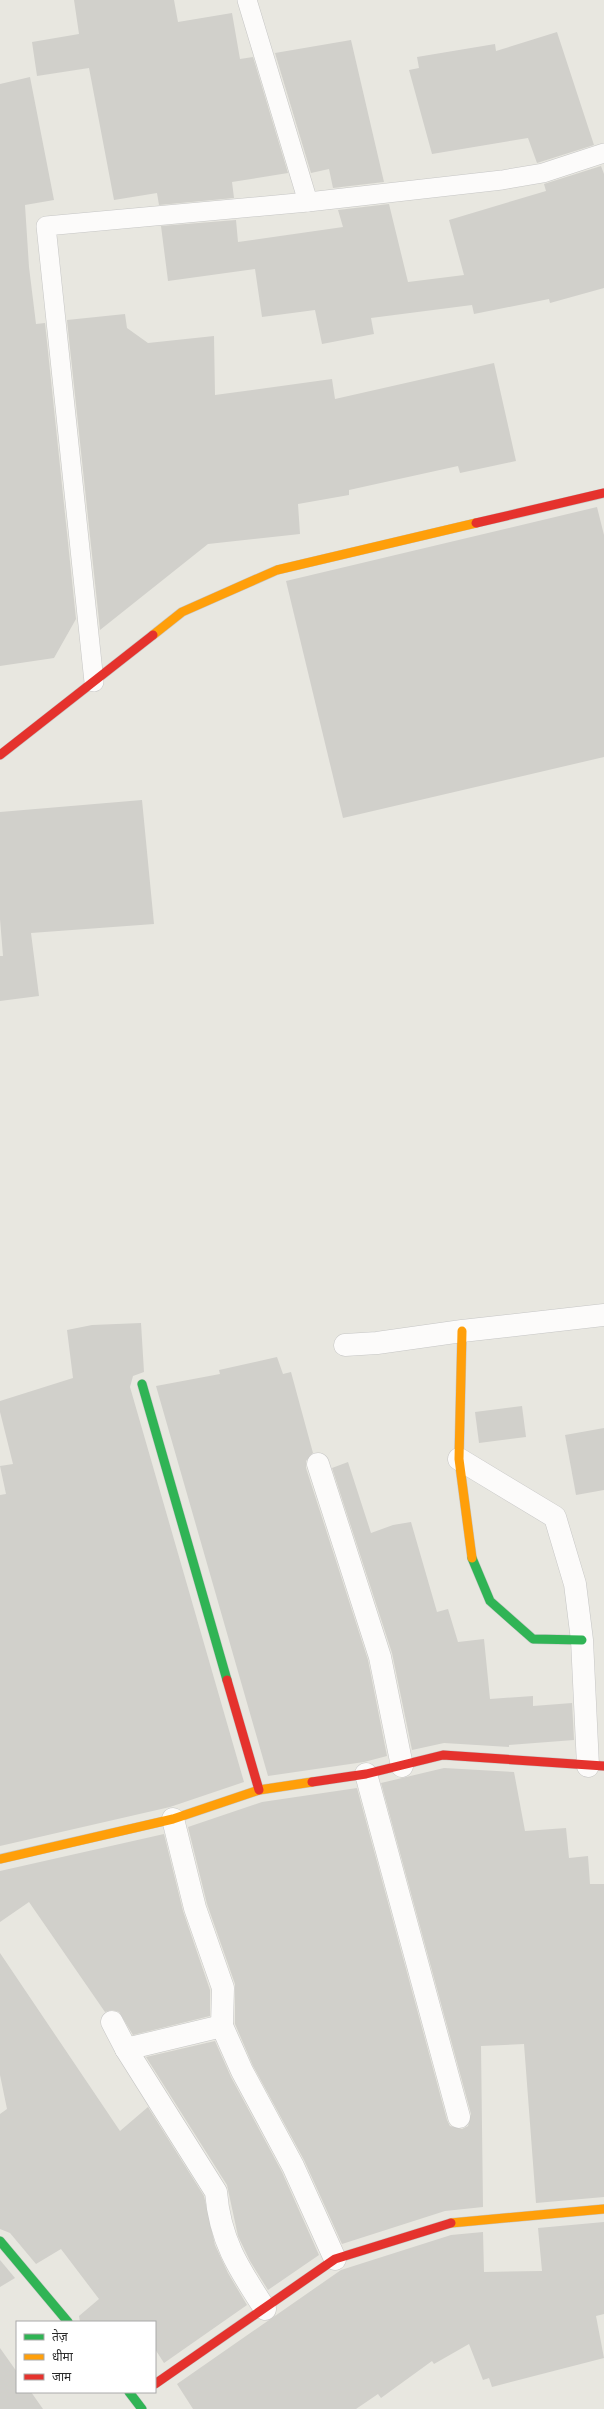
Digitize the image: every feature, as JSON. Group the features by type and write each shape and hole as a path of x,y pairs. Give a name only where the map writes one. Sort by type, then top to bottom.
{"street":[{"path":"0,755 182,612 276,570 604,493"},
{"path":"345,1345 377,1343 462,1331 604,1315"},
{"path":"462,1331 459,1459 470,1553 490,1601 533,1639 582,1640"},
{"path":"142,1384 259,1790"},
{"path":"0,1859 174,1819 259,1790 366,1774 442,1755 596,1766 575,1584 555,1517 459,1459"},
{"path":"318,1464 380,1657 402,1766"},
{"path":"366,1774 459,2117"},
{"path":"174,1819 196,1908 223,1988 222,2026 242,2071 293,2166 335,2259"},
{"path":"112,2022 126,2048 216,2192 218,2213 234,2262 265,2308"},
{"path":"126,2048 222,2026"},
{"path":"156,2383 335,2259 449,2223 604,2209"},
{"path":"0,2241 67,2321"}],"lane":[{"path":"247,0 308,202"},
{"path":"94,682 46,226 308,202 502,180 543,173 604,153"}],"building":[{"path":"74,0 174,0 178,22 232,13 240,59 253,57 288,173 232,182 234,198 159,205 157,193 114,200 89,68 37,76 32,42 79,34"},
{"path":"557,32 594,145 537,163 528,138 432,154 409,70 419,68 417,57 495,44 496,51"},
{"path":"351,40 384,182 333,188 329,169 311,173 275,53"},
{"path":"30,77 54,200 25,205 29,267 36,324 45,323 76,619 54,658 0,666 0,84"},
{"path":"601,166 604,174 604,288 550,303 549,299 474,314 472,305 371,318 374,334 322,344 315,310 262,317 255,269 168,281 161,226 236,220 238,242 343,227 338,210 389,204 408,282 464,275 449,220 546,191 544,184"},
{"path":"125,314 127,328 148,343 214,336 215,395 332,379 335,399 494,363 516,461 460,473 458,466 349,490 349,495 298,504 300,534 208,544 100,630 67,320"},
{"path":"597,507 604,535 604,757 343,818 286,581"},
{"path":"142,800 154,924 31,933 39,996 0,1001 0,956 3,956 0,919 0,812"},
{"path":"141,1323 144,1372 133,1376 130,1387 244,1782 170,1807 0,1846 0,1495 6,1494 0,1466 13,1464 0,1412 0,1401 73,1378 67,1330 92,1325"},
{"path":"277,1357 283,1374 291,1372 313,1453 306,1461 306,1468 368,1660 387,1756 364,1762 268,1776 156,1386 220,1374 219,1370"},
{"path":"522,1406 526,1437 479,1443 475,1412"},
{"path":"604,1428 604,1490 576,1495 565,1435"},
{"path":"348,1462 371,1533 393,1525 411,1522 437,1612 448,1609 458,1642 484,1639 490,1699 533,1696 533,1706 572,1703 574,1740 509,1745 509,1747 444,1743 412,1750 392,1653 332,1468"},
{"path":"444,1768 514,1772 525,1831 566,1828 569,1858 588,1856 590,1884 604,1884 604,2197 536,2203 524,2044 481,2046 483,2207 445,2211 342,2244 304,2160 253,2066 235,2024 235,1984 207,1904 188,1827 262,1802 357,1788 447,2120 450,2126 462,2129 468,2126 471,2114 381,1783"},
{"path":"164,1834 183,1911 210,1990 210,2016 133,2035 119,2012 112,2010 105,2012 29,1902 0,1922 0,1871"},
{"path":"0,1953 120,2131 148,2107 204,2196 215,2245 228,2273 247,2305 164,2363 156,2351 156,2321 80,2321 79,2316 99,2299 61,2249 36,2264 10,2233 0,2229 0,2114 7,2109 0,2075"},
{"path":"215,2041 231,2077 282,2172 319,2255 268,2290 250,2261 238,2236 227,2185 146,2057"},
{"path":"604,2222 604,2314 596,2316 604,2358 492,2387 489,2378 483,2380 469,2344 434,2364 432,2361 381,2398 378,2394 356,2409 193,2409 177,2384 341,2270 451,2235 483,2232 484,2272 542,2271 538,2228"},
{"path":"0,2260 15,2278 0,2287"},
{"path":"0,2348 16,2371 16,2393 32,2393 43,2409 0,2409"}],"traffic: fast":[{"path":"142,1384 227,1680"},
{"path":"472,1558 490,1601 533,1639 582,1640"},
{"path":"0,2241 67,2321"},
{"path":"130,2393 142,2409"}],"traffic: slow":[{"path":"153,635 182,612 277,570 476,523"},
{"path":"462,1331 459,1459 472,1558"},
{"path":"0,1859 173,1819 259,1790 312,1782"},
{"path":"451,2223 604,2209"}],"traffic: jam":[{"path":"476,523 604,493"},
{"path":"0,755 153,635"},
{"path":"227,1680 259,1790"},
{"path":"312,1782 366,1774 443,1755 604,1766"},
{"path":"156,2383 335,2259 451,2223"}]}
